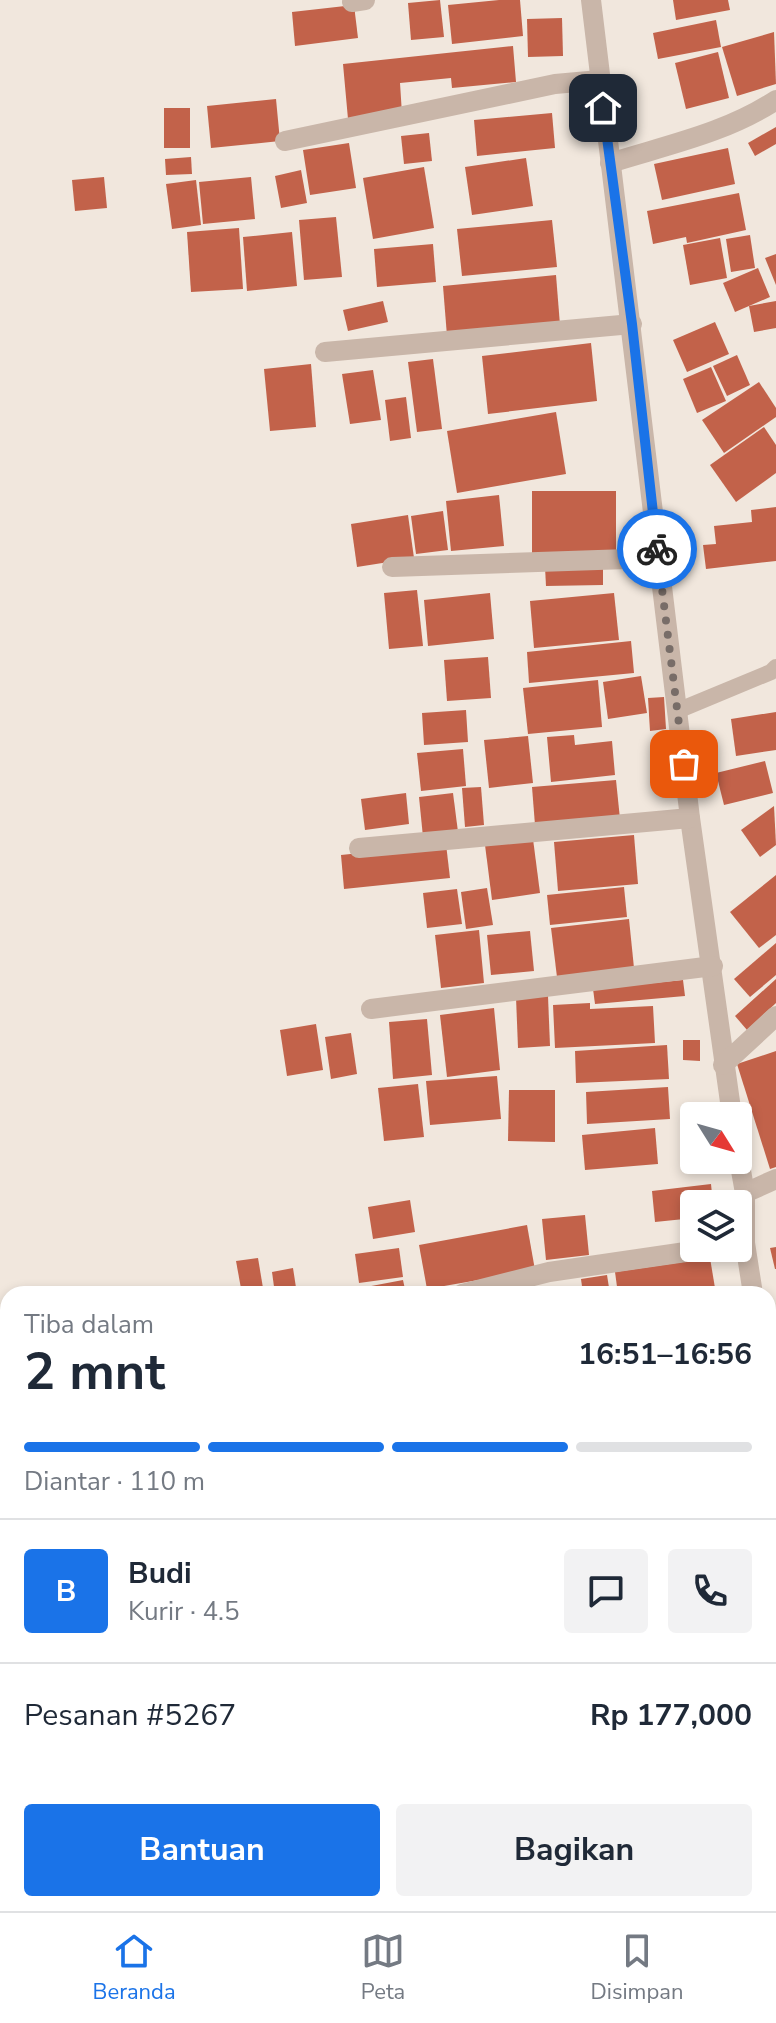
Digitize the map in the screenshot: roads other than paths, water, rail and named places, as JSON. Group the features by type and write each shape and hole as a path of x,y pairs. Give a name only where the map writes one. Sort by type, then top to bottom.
{"street":[{"path":"591,0 690,818 730,1102"},
{"path":"285,141 555,84 600,80"},
{"path":"610,163 710,133 754,115 776,100"},
{"path":"325,352 632,324"},
{"path":"392,567 658,558"},
{"path":"359,848 690,818"},
{"path":"371,1009 713,966"},
{"path":"723,1065 776,1016"},
{"path":"752,1190 776,1179"},
{"path":"494,1286 549,1272 680,1253"},
{"path":"745,1262 751,1286"}],"lane":[{"path":"677,711 771,672 776,667"}]}
